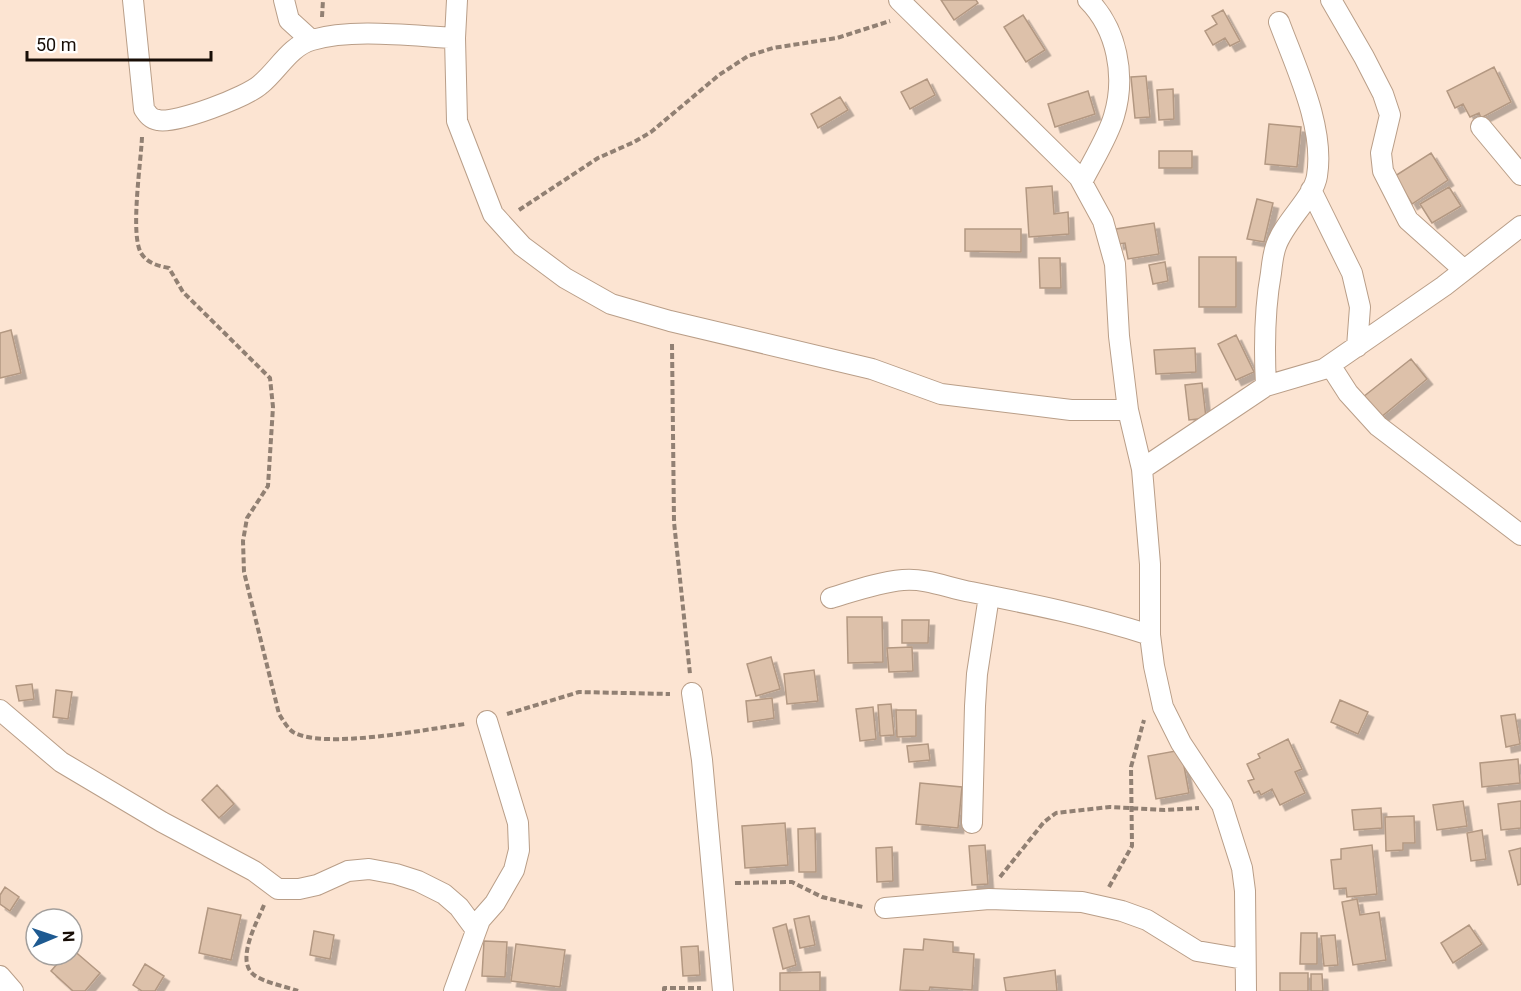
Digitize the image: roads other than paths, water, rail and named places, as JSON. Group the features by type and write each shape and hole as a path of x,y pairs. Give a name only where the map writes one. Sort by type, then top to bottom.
{"street":[{"path":"134,0 144,110 150,117 158,120 172,120 188,116 260,86 296,48 311,40 350,34 454,38"},
{"path":"284,0 289,20 311,40"},
{"path":"457,0 454,38 458,121 493,214 522,246 574,283 611,304 670,321 872,369 941,394 1071,410 1128,410"},
{"path":"1082,182 1114,117 1120,91 1117,53 1108,26 1088,0"},
{"path":"1330,0 1383,94 1389,115 1381,153 1383,171 1407,220 1464,270"},
{"path":"906,7 1079,177 1103,221 1115,264 1119,336 1128,410 1142,469 1150,564 1150,635 1158,682 1163,707 1181,744 1222,805 1242,868 1245,891 1246,991"},
{"path":"1266,386 1264,323 1276,246 1289,219 1317,179 1319,156 1314,126 1299,74 1279,22"},
{"path":"1481,127 1521,175"},
{"path":"1311,190 1352,273 1360,307 1357,346"},
{"path":"1142,469 1266,386 1330,366 1521,226"},
{"path":"1330,366 1348,393 1378,426 1521,536"},
{"path":"831,598 903,580 932,581 989,596 1029,603 1150,635"},
{"path":"972,823 975,706 989,596"},
{"path":"686,694 702,760 723,990"},
{"path":"0,710 61,762 162,822 254,871 278,889 299,889 317,885 348,871 369,869 396,874 418,881 444,894 459,907 476,930"},
{"path":"454,991 480,920 495,903 514,870 519,850 518,823 487,721"},
{"path":"885,908 989,899 1082,902 1147,920 1197,951 1244,959"},
{"path":"0,976 13,991"}]}
